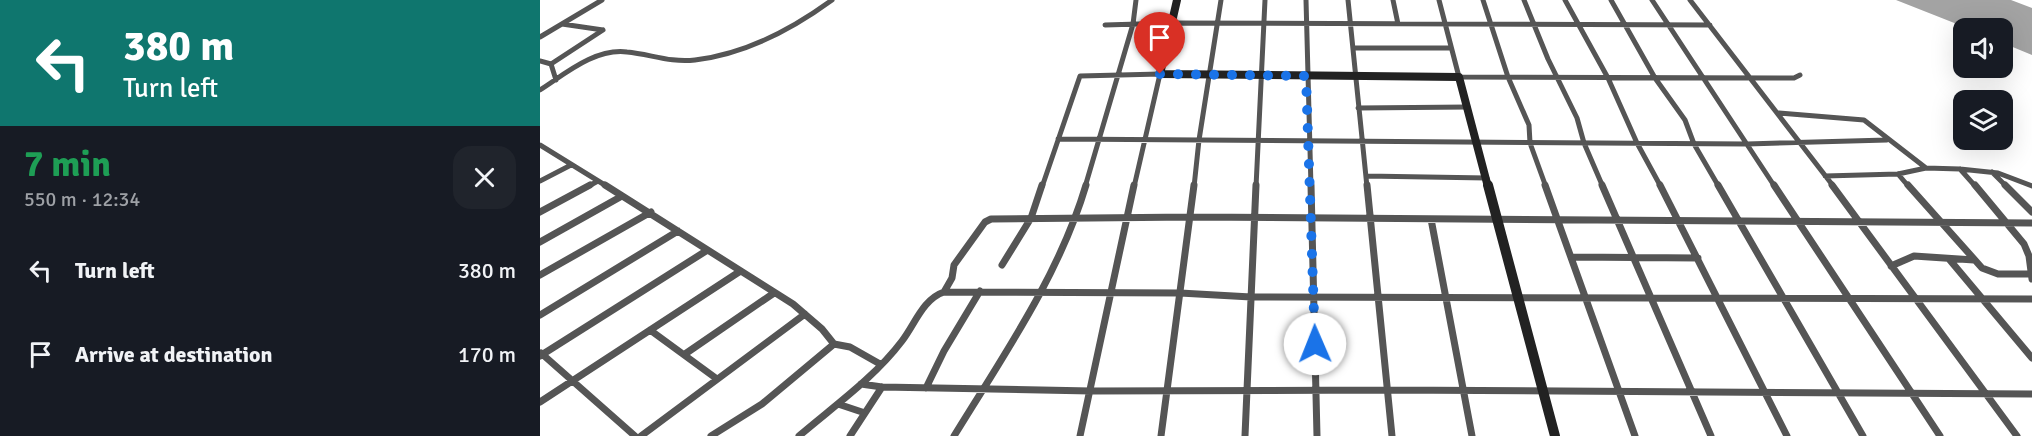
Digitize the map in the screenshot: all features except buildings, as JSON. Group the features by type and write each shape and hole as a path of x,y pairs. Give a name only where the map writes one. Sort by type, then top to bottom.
{"street":[{"path":"540,37 602,0"},
{"path":"540,90 588,61 615,52 668,61 693,61 719,56 804,21 832,0"},
{"path":"954,436 1040,294 1076,218 1119,75 1133,24 1136,0"},
{"path":"1080,436 1144,140 1177,0"},
{"path":"1161,436 1191,217 1199,140 1221,0"},
{"path":"1245,436 1265,0"},
{"path":"1306,0 1306,76 1317,436"},
{"path":"1348,0 1392,436"},
{"path":"1393,0 1398,24"},
{"path":"1438,0 1478,142 1555,436"},
{"path":"1483,0 1508,77 1529,125 1530,143 1635,436"},
{"path":"1524,0 1557,77 1582,126 1584,143 1711,436"},
{"path":"1565,0 1608,78 1637,143 1680,221 1787,436"},
{"path":"1611,0 1655,78 1685,120 1694,144 1863,436"},
{"path":"1652,0 1940,436"},
{"path":"1690,0 1753,78 2017,436"},
{"path":"1105,25 1172,23 1710,25"},
{"path":"540,62 551,64 603,30 562,24"},
{"path":"1353,48 1451,48"},
{"path":"551,64 556,80"},
{"path":"1002,265 1030,218 1080,76 1160,74 1794,78 1800,75"},
{"path":"1358,108 1468,107"},
{"path":"1779,113 1864,120 1926,168"},
{"path":"1058,139 1694,144 1802,144 1887,140"},
{"path":"540,145 651,212 706,251 774,293 821,326 834,344 850,347 880,364"},
{"path":"540,153 548,150"},
{"path":"540,181 572,165"},
{"path":"1825,176 1898,174 1926,168 1960,169 1992,171 2032,186"},
{"path":"1898,174 1974,260 1995,274 2031,276 2028,251 2007,222 1960,169"},
{"path":"1992,171 2032,212"},
{"path":"1366,176 1487,178"},
{"path":"540,212 598,181"},
{"path":"540,242 622,196"},
{"path":"540,275 651,212"},
{"path":"944,292 952,278 954,265 988,220 1191,217 2032,223"},
{"path":"1431,219 1472,436"},
{"path":"540,315 678,231"},
{"path":"635,436 541,354 706,251"},
{"path":"1891,266 1914,256 1974,260"},
{"path":"1571,257 1698,258"},
{"path":"1949,259 2032,358"},
{"path":"540,402 740,272"},
{"path":"926,388 944,351 980,291"},
{"path":"799,436 861,384 903,340 929,300 944,292 1180,293 1251,297 2032,299"},
{"path":"685,354 774,293"},
{"path":"641,436 805,314"},
{"path":"650,330 717,379"},
{"path":"711,436 762,404 834,344"},
{"path":"861,384 882,387 1090,391 1387,390 2032,394"},
{"path":"850,436 882,387"},
{"path":"838,404 865,413"}],"shaded area":[{"path":"1896,0 2011,0 2032,8 2032,55 2013,47 2013,18 1953,18 1953,22"}],"route":[{"path":"1160,74 1306,76 1315,344"}]}
